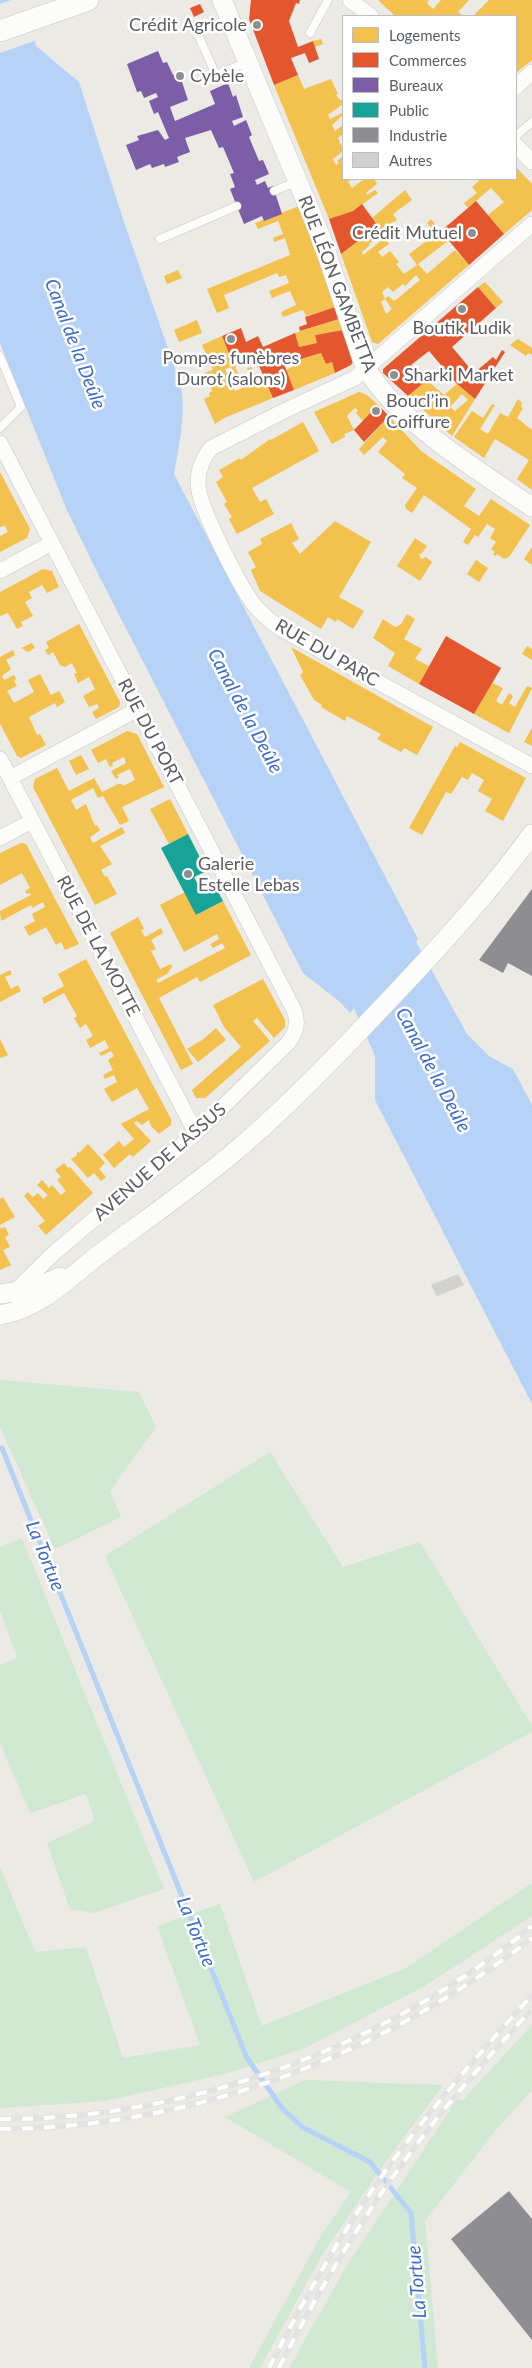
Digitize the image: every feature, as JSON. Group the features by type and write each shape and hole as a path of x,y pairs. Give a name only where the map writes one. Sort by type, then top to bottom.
{"main road":[{"path":"0,31 88,0"}],"street":[{"name":"RUE LÉON GAMBETTA","path":"222,0 321,237 366,369 380,389 428,433 532,507"},
{"path":"350,0 370,15"},
{"path":"517,85 532,72"},
{"path":"517,146 532,162"},
{"path":"366,369 532,224"},
{"name":"RUE DU PARC","path":"366,369 344,384 290,407 211,448 203,458 199,472 199,492 209,520 245,590 265,617 281,629 532,766"},
{"name":"RUE DU PORT","path":"0,444 294,1010 298,1022"},
{"path":"0,571 52,543"},
{"path":"10,778 138,709"},
{"name":"RUE DE LA MOTTE","path":"0,760 196,1133"},
{"path":"0,838 32,821"},
{"path":"0,1315 21,1310 41,1300 230,1155 329,1064 457,927 496,882 532,834"},
{"name":"AVENUE DE LASSUS","path":"6,1294 196,1133 288,1043 296,1031 298,1022"},
{"path":"6,1294 48,1283 96,1256"}],"lane":[{"path":"310,33 328,0"},
{"path":"196,30 216,75 248,61"},
{"path":"517,135 532,122"},
{"path":"274,191 298,181"},
{"path":"160,239 237,206"},
{"path":"0,356 21,407 0,428"}],"green space":[{"path":"0,1380 139,1392 156,1427 110,1491 121,1517 55,1549 0,1427"},
{"path":"270,1452 343,1567 420,1542 532,1726 532,1732 254,1882 105,1556"},
{"path":"22,1538 164,1889 94,1913 70,1909 47,1843 95,1821 86,1794 30,1813 0,1743 0,1665 17,1658 0,1610 0,1547"},
{"path":"0,1867 35,1952 86,1947 123,2058 200,2045 157,1926 220,1904 262,2026 406,1968 532,1883 532,1916 423,1987 303,2049 225,2074 105,2101 0,2108"},
{"path":"532,2025 532,2090 495,2131 425,2221 438,2368 289,2368 347,2265 458,2098 462,2101"},
{"path":"305,2080 443,2085 387,2160 322,2255 260,2368 249,2368 322,2234 351,2192 225,2117"}],"water":[{"name":"Canal de la Deûle","path":"0,0 24,0 36,46 79,82 123,219 181,386 183,408 174,474 418,939 416,942 467,1034 489,1056 513,1069 532,1105 532,1404 375,1100 375,1056 354,1008 350,1013 340,1002 303,973 66,508 0,343"}],"pier":[{"path":"11,0 26,0 37,40 0,53 0,4"}],"building: Logements":[{"path":"378,0 429,0 427,3 433,9 441,0 469,0 458,12 462,15 394,15"},
{"path":"489,0 532,0 532,60 517,72 517,15 474,15"},
{"path":"321,39 323,44 315,47 313,41"},
{"path":"298,75 304,89 331,79 338,94 336,95 340,100 342,99 342,105 328,115 330,119 342,113 342,116 332,125 335,131 342,126 342,135 338,138 342,152 333,159 336,165 339,163 337,161 342,157 342,180 351,180 348,182 352,188 363,180 375,180 377,184 366,193 367,195 375,190 378,193 353,211 329,219 274,85"},
{"path":"517,168 532,184 532,210 504,234 488,215 504,202 491,188 468,208 464,203 477,193 472,187 480,180 517,180"},
{"path":"405,190 412,200 393,214 397,220 379,230 382,233 362,252 363,255 385,238 389,244 378,252 382,257 390,251 399,262 396,264 404,274 417,265 409,254 436,234 427,223 431,219 448,241 418,264 427,274 455,250 469,265 378,344 372,342 341,254 378,226 372,218","holes":["416,275 420,280 394,301 388,296 385,299 382,292 388,287 393,292 403,284 405,286","385,299 392,309 386,314 381,302"]},
{"path":"299,206 335,307 306,316 303,310 283,317 281,312 296,305 290,291 272,298 269,291 289,283 286,275 279,277 277,273 224,295 229,308 217,313 207,289 290,255 285,238 274,242 273,238 283,234 278,221 258,229 255,223"},
{"path":"178,270 182,278 167,284 164,276"},
{"path":"485,282 503,302 496,308 478,287"},
{"path":"339,319 343,330 315,335 317,343 299,347 295,333"},
{"path":"197,320 202,333 179,342 174,330"},
{"path":"222,336 232,361 253,352 255,356 235,367 239,375 234,374 231,367 225,369 235,391 254,383 247,368 251,367 258,381 265,378 273,398 224,418 215,424 204,399 210,396 209,393 212,391 204,373 213,370 202,345"},
{"path":"518,339 532,348 532,355 528,353 526,356 510,345"},
{"path":"321,353 326,364 332,362 335,373 294,390 286,370 296,365 294,361"},
{"path":"427,380 444,395 457,384 475,399 452,436 408,396","holes":["462,394 468,400 455,411 450,407"]},
{"path":"359,392 367,395 378,405 363,421 356,413 358,410 355,408 347,416 354,430 344,434 345,437 332,444 314,412"},
{"path":"518,399 522,403 521,407 523,408 517,418 532,430 532,490 517,479 529,460 495,439 484,458 454,437 472,411 483,418 492,404 495,405 480,429 488,434 500,413 508,417"},
{"path":"389,416 421,451 476,489 464,506 479,516 491,499 530,525 509,557 504,559 497,554 495,556 493,554 495,552 491,549 496,542 490,538 495,529 487,524 478,537 475,535 468,545 463,542 471,529 424,495 412,513 406,509 405,505 417,488 402,478 405,474 378,452 387,441 383,437 364,455 359,449"},
{"path":"303,422 319,451 252,488 260,502 266,499 274,514 237,534 229,519 232,517 224,504 227,502 216,482 223,477 219,470 240,458 241,460 270,439"},
{"path":"0,472 30,529 27,538 0,552 0,536 8,532 5,526 0,527"},
{"path":"335,521 371,542 339,597 364,611 353,629 337,619 336,622 328,617 321,629 260,591 251,570 256,567 248,552 262,544 260,539 291,523 299,539 292,543 300,554"},
{"path":"415,538 427,546 419,554 421,559 426,557 432,562 420,581 397,566"},
{"path":"532,547 532,565 524,559"},
{"path":"476,560 488,568 479,582 467,574"},
{"path":"43,569 52,571 59,587 47,593 42,585 29,592 32,598 25,602 33,616 21,622 23,626 17,629 8,613 0,616 0,592"},
{"path":"407,614 415,619 404,639 422,649 415,659 429,666 419,684 388,666 395,653 373,638 383,619 395,627 401,624"},
{"path":"79,624 120,702 119,707 96,719 92,712 99,708 97,704 89,707 83,696 95,689 89,677 78,683 74,674 77,673 72,663 65,667 60,665 53,652 48,655 45,650 49,648 46,642"},
{"path":"32,643 35,648 28,652 21,648"},
{"path":"527,646 532,649 532,660 522,654"},
{"path":"291,647 433,727 417,755 404,748 401,752 377,739 381,734 347,716 345,721 321,707 322,705 314,700 300,675 303,672"},
{"path":"13,650 15,655 6,660 11,669 2,676 4,680 14,675 16,679 14,681 17,686 7,691 14,703 34,692 28,680 40,674 51,695 59,691 65,702 57,707 55,703 29,717 37,735 40,734 46,745 21,758 17,756 0,724 0,657"},
{"path":"492,683 503,688 496,701 502,705 509,693 513,696 509,703 515,707 527,686 532,688 509,733 474,714"},
{"path":"532,728 532,746 524,742"},
{"path":"127,731 137,734 164,787 122,807 129,821 120,825 103,796 98,798 93,788 71,800 76,810 86,804 95,826 97,825 100,830 90,838 93,843 122,827 125,833 100,846 112,864 101,870 105,877 107,876 117,894 95,905 33,787 35,779 57,768 69,791 94,778 102,792 118,784 123,786 135,780 130,769 117,775 119,777 116,779 111,771 126,763 124,757 112,763 113,766 110,767 106,759 98,763 91,750"},
{"path":"460,742 526,778 503,821 485,811 492,799 478,791 484,780 472,773 468,780 462,777 451,794 446,792 422,835 409,828 455,746 457,747"},
{"path":"81,755 89,769 76,775 69,761"},
{"path":"170,799 188,834 169,844 150,809"},
{"path":"21,843 26,844 79,944 65,950 61,942 56,945 46,927 29,936 24,927 35,921 32,914 45,907 43,902 32,908 31,905 1,921 0,911 31,895 25,891 30,888 22,873 0,885 0,853"},
{"path":"185,892 196,915 223,901 251,955 200,982 197,977 159,998 193,1064 181,1070 110,933 138,917 144,929 141,930 145,937 161,928 163,933 151,940 156,949 151,951 160,969 171,964 172,967 167,974 156,980 158,983 225,948 222,943 213,948 210,944 219,939 217,934 184,952 160,905"},
{"path":"86,959 171,1119 171,1125 159,1134 151,1126 149,1120 142,1125 137,1121 134,1123 151,1141 133,1157 130,1154 114,1168 103,1155 119,1141 124,1147 134,1139 121,1124 149,1109 137,1088 112,1102 104,1089 117,1082 114,1075 105,1079 103,1075 113,1070 108,1060 114,1056 111,1051 101,1056 99,1053 109,1048 105,1040 90,1048 86,1040 93,1036 86,1024 80,1028 74,1018 77,1016 64,993 44,1004 42,998 64,986 58,974"},
{"path":"10,970 12,974 5,977 11,989 18,985 21,991 0,1002 0,975"},
{"path":"263,979 285,1020 285,1027 274,1038 257,1018 253,1021 270,1041 205,1098 196,1098 192,1090 241,1047 224,1027 213,1005"},
{"path":"216,1028 226,1040 198,1062 187,1049 202,1040"},
{"path":"0,1039 8,1055 1,1058 0,1057"},
{"path":"88,1144 105,1163 99,1169 106,1177 101,1181 94,1173 88,1178 71,1159 77,1155 77,1151 79,1153"},
{"path":"64,1163 68,1168 70,1167 93,1193 46,1235 38,1226 45,1221 24,1196 28,1192 33,1197 38,1193 43,1199 48,1195 37,1185 42,1180 49,1188 52,1185 61,1195 66,1191 57,1180 61,1177 55,1170"},
{"path":"3,1197 15,1217 0,1225 0,1199"},
{"path":"0,1226 1,1229 5,1227 9,1235 5,1237 10,1247 3,1250 11,1265 0,1270"}],"building: Commerces":[{"path":"251,0 300,0 299,4 296,3 289,21 298,47 313,41 319,59 309,63 305,53 291,58 298,75 274,85 249,19"},
{"path":"200,4 204,12 194,17 190,8"},
{"name":"Crédit Mutuel","path":"476,201 504,234 469,265 441,231"},
{"path":"362,204 378,226 341,254 329,219 353,211"},
{"path":"478,287 496,308 452,347 474,373 493,357 496,360 502,350 505,352 475,399 457,384 429,351 411,365 427,380 408,396 383,373 383,369"},
{"path":"335,307 339,319 300,331 299,327 307,324 305,317"},
{"path":"241,328 246,342 258,336 263,347 295,333 299,347 317,343 315,335 343,330 353,362 351,365 335,373 332,362 326,364 321,353 284,364 294,390 273,398 253,352 232,361 222,336"},
{"path":"378,405 389,416 364,442 354,430"},
{"path":"446,636 501,668 474,714 419,684"}],"building: Bureaux":[{"path":"158,51 163,63 167,62 173,75 179,73 188,100 170,107 175,121 215,104 210,91 228,83 233,97 236,95 243,117 232,121 234,126 246,120 252,135 249,137 259,161 263,160 269,174 255,180 257,185 265,181 268,188 273,186 282,214 264,221 262,216 244,224 230,189 235,187 230,174 234,173 223,147 219,148 211,130 185,138 190,152 177,157 179,162 165,167 164,164 152,168 150,164 136,170 126,145 139,140 137,136 158,130 165,140 169,138 158,112 154,114 149,101 158,97 156,93 144,98 141,91 137,92 127,64"}],"building: Public":[{"name":"Galerie Estelle Lebas","path":"188,834 207,871 194,877 202,893 215,886 223,901 196,915 161,848"}],"building: Industrie":[{"path":"532,889 532,976 508,963 503,973 479,960"},
{"path":"509,2191 532,2219 532,2340 451,2239"}],"building: Autres":[{"path":"458,1274 464,1285 437,1296 431,1285"}],"waterway":[{"name":"La Tortue","path":"2,1448 247,2058 282,2108 302,2127 370,2162 411,2213 425,2368"}],"railway":[{"path":"0,2119 71,2116 142,2106 213,2090 282,2068 350,2040 415,2007 476,1969 532,1926"},
{"path":"0,2129 72,2125 143,2115 213,2099 282,2077 348,2050 412,2017 474,1980 532,1938"},
{"path":"269,2368 300,2309 350,2223 387,2169 452,2086 532,1995"},
{"path":"279,2368 309,2311 342,2255 395,2174 457,2094 532,2009"}],"place":[{"name":"Crédit Agricole","path":"257,25"},
{"name":"Cybèle","path":"180,76"},
{"name":"Crédit Mutuel","path":"472,233"},
{"name":"Boutik Ludik","path":"462,309"},
{"name":"Pompes funèbres Durot (salons)","path":"231,339"},
{"name":"Sharki Market","path":"394,375"},
{"name":"Boucl’in Coiffure","path":"376,411"},
{"name":"Galerie Estelle Lebas","path":"188,874"}]}
